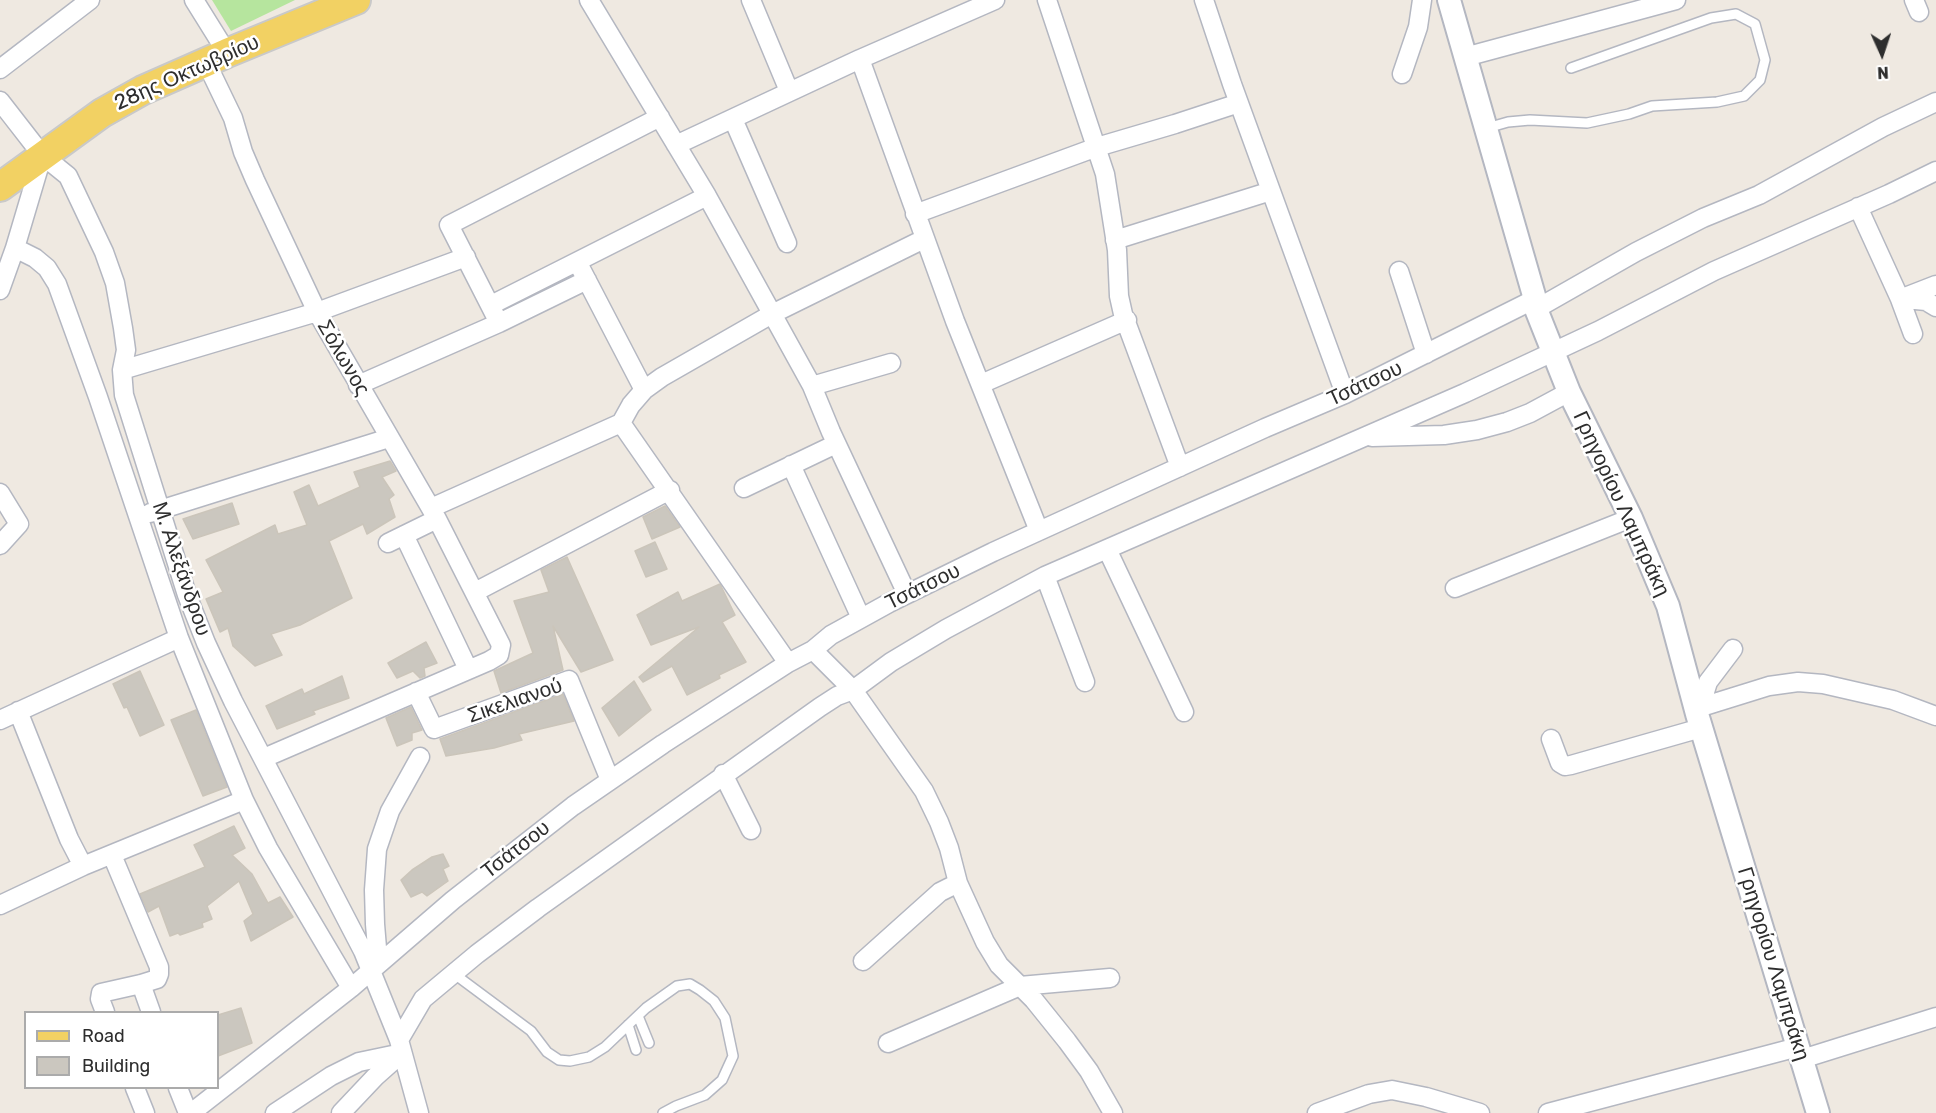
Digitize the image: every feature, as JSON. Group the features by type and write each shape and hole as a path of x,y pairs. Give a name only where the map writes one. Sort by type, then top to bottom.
{"main road":[{"name":"28ης Οκτωβρίου","path":"0,187 102,112 143,90 342,3"}],"street":[{"path":"0,69 90,0"},
{"name":"Σόλωνος","path":"194,0 217,57 243,152 317,312 434,514 501,645 499,655 468,669"},
{"path":"589,0 707,196 812,386 836,444 907,594"},
{"path":"751,0 789,91"},
{"path":"676,145 860,58 995,0"},
{"path":"1047,0 1105,174 1123,314 1180,467"},
{"path":"1204,0 1345,394"},
{"path":"1402,74 1418,27 1422,0"},
{"name":"Γρηγορίου Λαμπράκη","path":"1449,0 1535,304 1552,353 1630,518 1668,606 1818,1113"},
{"path":"1466,57 1676,0"},
{"path":"860,58 955,321 1039,531"},
{"name":"Μ. Αλεξάνδρου","path":"0,101 42,155 68,176 104,252 115,283 123,328 126,350 122,370 124,395 187,595 233,700 343,911 371,972 400,1047 419,1113"},
{"name":"Τσάτσου","path":"189,1113 351,988 453,900 573,806 663,744 788,663 813,650 831,634 907,594 1039,531 1345,394 1535,304 1703,218 1759,195 1883,127 1936,102"},
{"path":"915,214 1097,147 1239,103"},
{"path":"498,323 449,225 660,117"},
{"path":"734,118 787,243"},
{"path":"0,290 15,248 42,155"},
{"path":"341,1113 400,1047 423,999 453,973 538,908 820,706 853,690 891,662 946,629 1046,576 1552,353 1714,271 1936,171"},
{"path":"1115,240 1271,191"},
{"path":"491,305 707,196"},
{"path":"1858,207 1900,299 1913,334"},
{"path":"388,543 434,514 621,423 631,405 644,390 662,377 772,314 924,239"},
{"name":"Μ. Αλεξάνδρου","path":"15,248 47,268 57,284 98,397 179,638 244,800 268,848 351,988"},
{"path":"122,370 317,312 466,257"},
{"path":"577,261 644,390"},
{"path":"1399,271 1426,354"},
{"path":"358,385 498,323 587,280"},
{"path":"1900,299 1936,285"},
{"path":"1900,299 1926,301 1936,307"},
{"path":"981,384 1127,320"},
{"path":"812,386 891,363"},
{"path":"1363,438 1443,435 1477,430 1515,419 1569,392"},
{"path":"621,423 670,490 788,663"},
{"path":"139,517 389,438"},
{"path":"744,488 836,444"},
{"path":"791,465 861,618"},
{"path":"475,592 670,490"},
{"path":"0,493 20,524 0,545"},
{"path":"1455,588 1630,518"},
{"path":"264,758 468,669 404,535"},
{"path":"1107,549 1184,712"},
{"path":"1046,576 1085,682"},
{"path":"0,720 179,638"},
{"path":"1699,715 1708,682 1733,649"},
{"path":"813,650 853,690 924,790 949,848 958,883 985,942 999,965 1034,1000 1089,1071 1113,1113"},
{"name":"Σικελιανού","path":"416,692 434,729 569,680 610,780"},
{"path":"1551,739 1560,763 1565,766 1571,765 1769,686 1798,681 1823,684 1893,700 1936,716"},
{"path":"18,711 69,839 83,866"},
{"path":"371,972 377,948 374,890 377,849 390,811 420,757"},
{"path":"723,774 751,830"},
{"path":"0,905 83,866 244,800"},
{"path":"105,1011 100,999 101,993 157,979 159,967 112,855"},
{"path":"863,961 940,892 958,883"},
{"path":"888,1043 1020,986 1110,978"},
{"path":"141,984 152,1011"},
{"path":"1548,1113 1800,1053 1936,1017"},
{"path":"275,1113 331,1076 359,1062 400,1047"},
{"path":"135,1089 145,1113"},
{"path":"178,1089 189,1113"},
{"path":"1317,1113 1369,1094 1392,1090 1426,1096 1480,1113"}],"lane":[{"path":"1485,129 1508,122 1530,120 1587,123 1629,114 1652,106 1717,102 1744,96 1760,80 1765,60 1755,24 1736,14 1711,18 1571,68"},
{"path":"453,973 531,1031 547,1053 559,1060 570,1062 589,1057 676,986 690,984 714,1001 725,1018 733,1056 722,1080 705,1095 663,1113"},
{"path":"638,1016 649,1043"},
{"path":"628,1025 636,1050"}],"green space":[{"path":"212,0 295,0 231,31"}],"building":[{"path":"390,461 396,471 382,477 394,495 389,499 395,517 367,534 363,524 329,541 352,598 300,625 271,634 282,655 255,666 233,646 228,628 220,632 206,599 223,592 206,560 275,525 278,534 307,525 294,492 309,485 318,506 360,487 354,472"},
{"path":"232,503 239,524 193,539 183,519"},
{"path":"665,506 680,527 652,539 643,517"},
{"path":"655,542 667,569 646,577 635,551"},
{"path":"567,557 613,660 581,672 553,626 563,670 501,693 494,671 533,653 514,601 549,592 541,570"},
{"path":"720,584 735,615 722,622 746,662 719,675 720,678 687,695 672,666 643,682 639,677 699,627 651,645 637,615 678,592 682,601"},
{"path":"426,642 437,663 424,668 425,676 420,678 413,671 397,678 388,663"},
{"path":"140,671 164,725 140,736 127,707 124,708 113,684"},
{"path":"342,676 349,698 313,711 315,714 277,729 266,706 302,689 304,694"},
{"path":"634,681 651,710 619,736 602,708"},
{"path":"563,694 574,721 519,734 522,740 494,748 446,756 440,739"},
{"path":"411,707 422,730 412,733 412,740 397,746 386,718"},
{"path":"196,710 227,787 203,796 171,720"},
{"path":"234,826 245,848 232,855 252,874 268,903 280,897 293,917 251,941 244,921 253,914 239,881 207,906 212,919 202,923 203,927 170,936 159,906 148,912 140,894 205,867 194,845"},
{"path":"443,854 449,866 443,869 448,881 427,896 422,892 411,897 401,880 432,857"},
{"path":"241,1008 252,1043 219,1056 219,1015"}]}
